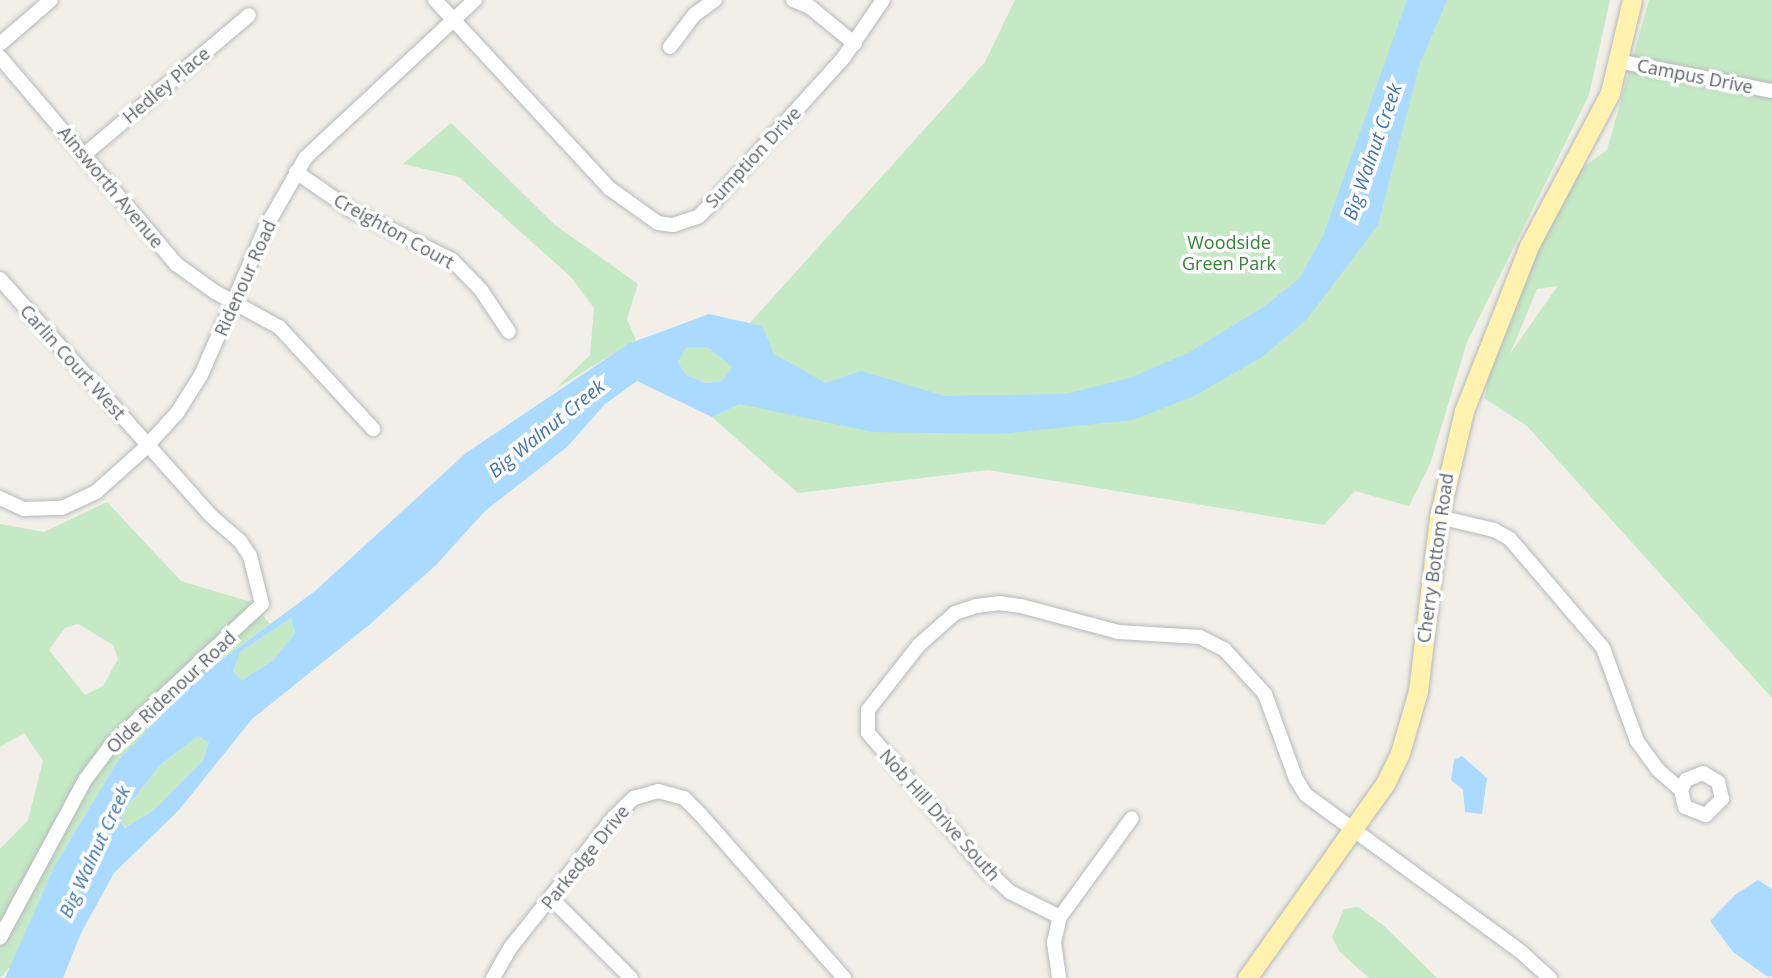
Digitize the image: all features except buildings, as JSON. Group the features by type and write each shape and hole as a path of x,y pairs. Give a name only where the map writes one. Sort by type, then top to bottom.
{"main road":[{"name":"Cherry Bottom Road","path":"1253,976 1390,774 1418,691 1439,517 1464,411 1529,246 1610,93 1632,0"}],"street":[{"path":"0,44 51,0"},
{"name":"Sumption Drive","path":"435,0 609,188 658,223 673,225 698,217 715,200 855,44 883,0"},
{"name":"Ridenour Road","path":"0,498 24,509 62,508 96,492 147,445 177,413 201,374 296,172 343,120 475,0"},
{"path":"670,47 694,15 715,0"},
{"path":"793,0 810,7 855,44"},
{"name":"Hedley Place","path":"84,155 249,15"},
{"name":"Ainsworth Avenue","path":"0,57 176,264 279,327 373,429"},
{"name":"Campus Drive","path":"1617,61 1772,91"},
{"name":"Creighton Court","path":"296,172 351,210 452,260 481,290 509,332"},
{"name":"Carlin Court West","path":"0,279 250,556"},
{"path":"1439,517 1494,530 1510,539 1583,620 1616,677 1637,741 1657,769 1681,790"},
{"name":"Olde Ridenour Road","path":"0,938 85,780 112,744 256,614 261,593 250,556"},
{"name":"Nob Hill Drive South","path":"1060,917 1010,892 986,870 872,739 866,724 868,710 944,620 955,613 999,603 1119,632 1200,637 1224,649 1265,694 1296,779 1306,795 1353,831"},
{"name":"Parkedge Drive","path":"493,978 551,898 634,798 658,791 684,798 701,815 844,978"},
{"path":"1059,978 1054,942 1060,917 1132,818"},
{"path":"1353,831 1521,951 1550,978"},
{"path":"551,898 631,978"}],"green space":[{"name":"Woodside Green Park","path":"1015,0 1610,0 1589,95 1467,342 1430,464 1409,506 1355,491 1324,525 988,470 798,493 712,417 740,404 730,345 985,62"},
{"path":"1649,0 1772,0 1772,698 1527,426 1485,399 1489,370 1540,239 1577,172 1607,150","holes":["1557,287 1510,354 1537,289"]},
{"path":"451,123 555,225 638,284 627,319 636,340 555,389 590,355 594,308 571,277 459,177 403,164"},
{"path":"707,347 732,367 722,381 706,383 686,375 678,362 686,348"},
{"path":"107,502 181,581 251,602 270,624 201,675 118,760 54,867 11,966 0,978 0,849 28,820 43,761 24,733 0,747 0,524 44,532","holes":["78,624 113,645 118,659 103,686 85,695 49,650 65,628"]},
{"path":"291,618 295,633 273,660 242,680 233,672 240,652"},
{"path":"198,736 209,743 203,760 153,811 126,828 120,821 130,803 161,764"},
{"path":"1358,907 1383,925 1437,978 1369,978 1339,951 1332,937 1344,909"}],"water":[{"name":"Big Walnut Creek","path":"1407,0 1447,0 1419,66 1378,225 1307,319 1262,357 1194,396 1133,420 999,434 873,432 740,404 712,417 637,381 605,404 567,447 485,511 436,565 369,625 252,719 179,810 114,873 81,933 63,978 5,978 54,867 118,760 201,675 315,591 466,453 628,344 709,314 762,326 774,354 826,383 861,371 945,396 1066,394 1130,378 1188,353 1265,306 1299,279 1323,236","holes":["707,347 732,367 722,381 706,383 686,375 678,362 686,348","291,618 295,633 273,660 242,680 233,672 240,652","198,736 209,743 203,760 153,811 125,828 120,821 130,803 161,764"]},
{"path":"1462,756 1487,778 1482,814 1465,812 1463,790 1451,780 1454,760"},
{"path":"1758,880 1772,889 1772,976 1768,977 1733,952 1710,921 1735,895"}]}
